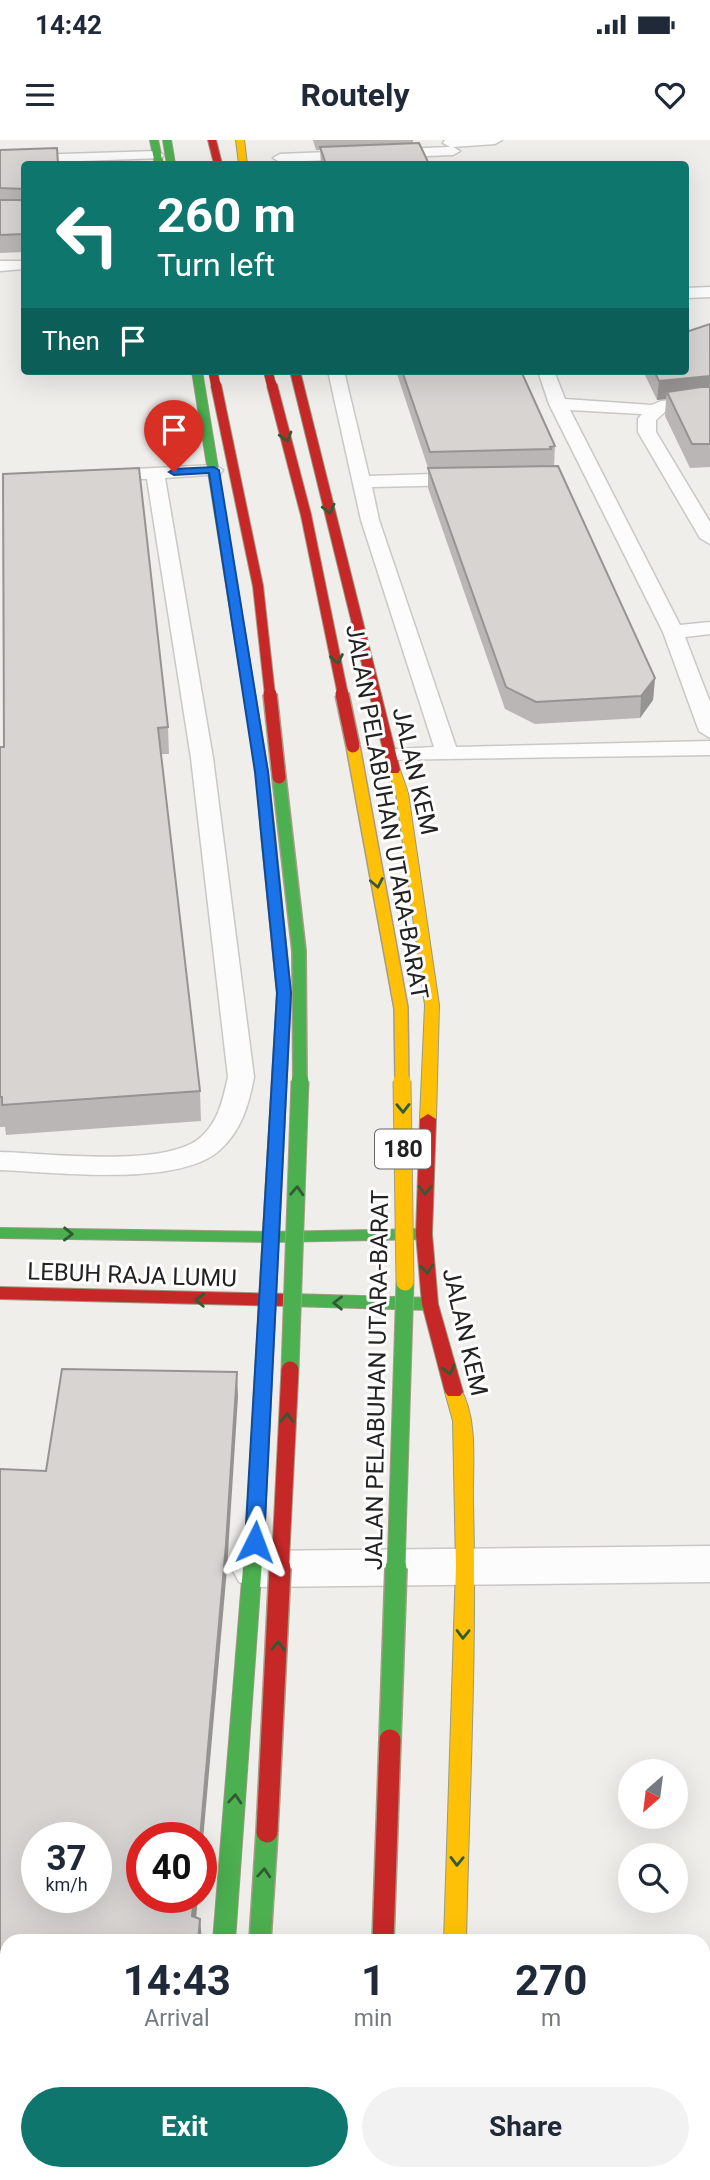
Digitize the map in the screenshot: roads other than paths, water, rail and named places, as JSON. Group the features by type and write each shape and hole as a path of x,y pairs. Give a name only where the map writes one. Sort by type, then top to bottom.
{"street":[{"path":"167,140 170,161"},
{"path":"212,140 217,161"},
{"path":"240,140 243,161"},
{"path":"198,375 262,772 284,993 253,1569 225,1934"},
{"path":"214,375 258,586 299,951 300,1142 278,1651 260,1934"},
{"name":"JALAN PELABUHAN UTARA-BARAT","path":"269,375 306,515 334,638 401,1008 406,1323 383,1934"},
{"name":"JALAN KEM","path":"296,375 388,755 402,793 432,1005 424,1234 430,1304 462,1421 465,1566 455,1934"},
{"name":"LEBUH RAJA LUMU","path":"0,1233 271,1237 424,1234"},
{"name":"LEBUH RAJA LUMU","path":"0,1293 268,1302 430,1304"},
{"path":"253,1569 710,1564"}],"lane":[{"path":"276,140 281,161 452,150 495,140"},
{"path":"0,160 109,160 156,153"},
{"path":"0,266 21,265"},
{"path":"689,293 710,292"},
{"path":"337,375 370,520 447,754"},
{"path":"547,375 558,404 673,632 710,731"},
{"path":"558,404 655,410 673,404 710,402"},
{"path":"655,410 647,419 647,432 710,538"},
{"path":"114,476 214,470"},
{"path":"0,1161 152,1166 180,1161 217,1139 238,1101 241,1077 202,758 155,472"},
{"path":"567,476 594,476"},
{"path":"361,482 485,478"},
{"path":"688,500 710,499"},
{"path":"673,632 710,628"},
{"path":"388,755 710,748"}]}
